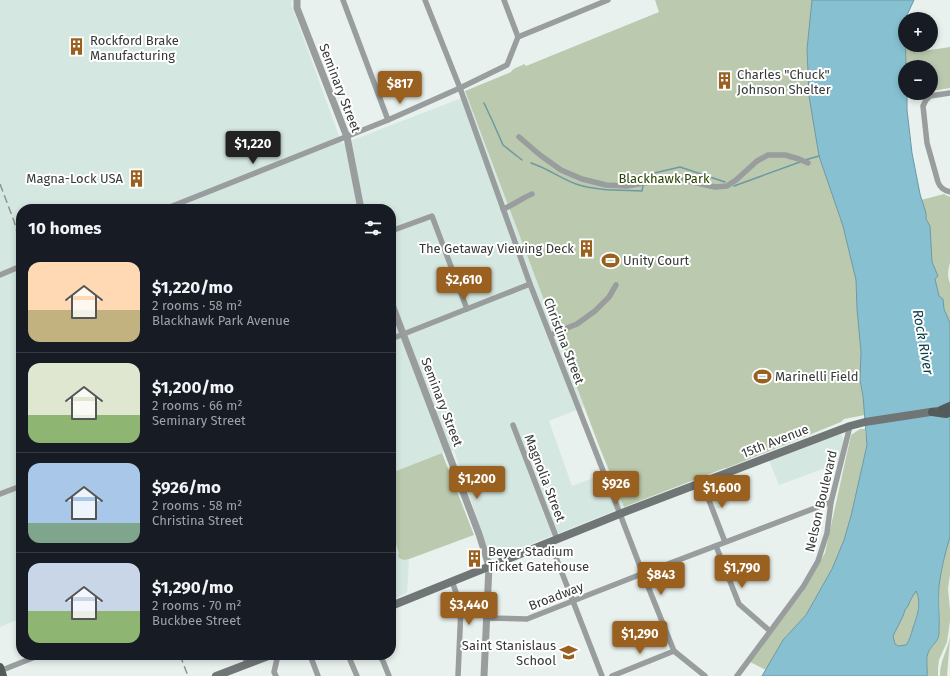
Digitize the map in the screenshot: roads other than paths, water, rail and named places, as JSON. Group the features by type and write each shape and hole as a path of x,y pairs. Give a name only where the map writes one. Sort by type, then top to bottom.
{"main road":[{"name":"15th Avenue","path":"396,604 620,514 850,426 865,422 932,412 950,407"},
{"path":"932,412 946,414 950,413"},
{"path":"216,676 233,673 247,664 258,660"}],"street":[{"name":"Seminary Street","path":"297,0 297,8 347,137 360,204"},
{"path":"343,0 388,120"},
{"name":"Christina Street","path":"425,0 460,88 530,284 674,651 705,676"},
{"path":"178,204 388,120 507,66 518,37 504,0"},
{"path":"518,37 608,0"},
{"path":"950,93 930,96 926,100 924,106 927,143 939,186 950,192"},
{"path":"518,137 561,170 582,180 613,186 627,186 661,180 679,179 715,187 727,186 757,161 768,155 784,155 804,160 808,163"},
{"path":"503,209 512,206 526,196 532,194"},
{"path":"396,228 432,216 467,309"},
{"path":"0,275 16,268"},
{"path":"396,337 530,284"},
{"path":"550,335 577,324 595,311 609,297 616,285"},
{"name":"Seminary Street","path":"396,315 477,528 489,566 488,618 484,676"},
{"name":"Magnolia Street","path":"513,425 573,601 602,676"},
{"name":"Nelson Boulevard","path":"737,676 803,587 818,561 827,533 831,502 850,426"},
{"path":"702,482 725,542"},
{"path":"0,494 16,488"},
{"name":"Broadway","path":"488,618 527,619 831,502"},
{"path":"716,546 739,604 770,631"},
{"path":"452,581 461,607 458,676"},
{"path":"612,676 674,651"},
{"path":"1,671 28,660"},
{"path":"246,660 247,664"},
{"path":"276,676 274,672 277,660"},
{"path":"312,660 318,676"},
{"path":"350,660 357,676"},
{"path":"382,660 389,676"}],"water":[{"name":"Rock River","path":"812,0 914,0 908,12 898,12 898,52 906,52 906,60 898,60 898,100 907,100 912,153 920,194 926,213 926,219 930,226 932,262 938,276 935,279 939,296 943,299 944,309 950,323 950,537 943,562 939,586 939,636 928,654 927,676 762,676 783,640 806,615 832,569 844,540 851,516 867,445 863,396 860,380 861,352 856,280 843,226 819,156 809,96 807,49","holes":["916,591 919,600 916,619 909,639 906,645 898,646 895,644 893,636"]}],"waterway":[{"path":"484,103 503,145 522,160"},
{"path":"805,160 819,156"},
{"path":"734,186 800,162"},
{"path":"531,163 570,182 592,188 642,191 643,186"},
{"path":"644,182 646,175 680,167 725,182"}],"railway":[{"path":"0,184 16,228"},
{"path":"182,660 188,676"}],"place":[{"name":"Rockford Brake Manufacturing","path":"77,47"},
{"name":"Charles \"Chuck\" Johnson Shelter","path":"724,81"},
{"name":"Magna-Lock USA","path":"136,178"},
{"name":"The Getaway Viewing Deck","path":"587,248"},
{"name":"Unity Court","path":"610,260"},
{"name":"Marinelli Field","path":"762,376"},
{"name":"Beyer Stadium Ticket Gatehouse","path":"475,558"},
{"name":"Saint Stanislaus School","path":"569,652"}],"park label":[{"name":"Blackhawk Park","path":"664,178"}]}
